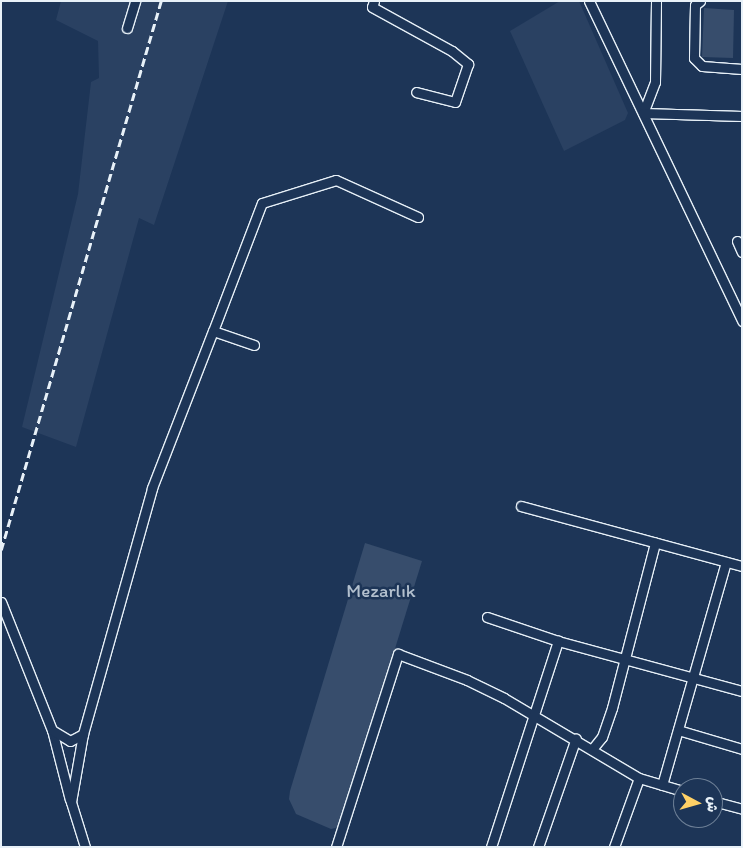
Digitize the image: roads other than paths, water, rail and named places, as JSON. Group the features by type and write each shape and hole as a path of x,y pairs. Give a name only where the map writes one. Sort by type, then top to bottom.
{"street":[{"path":"127,28 135,1"},
{"path":"589,1 742,321"},
{"path":"643,113 655,82 656,1"},
{"path":"700,1 695,5 694,58 702,66 742,69"},
{"path":"373,4 452,51 468,64 455,102 416,92"},
{"path":"643,113 742,116"},
{"path":"71,802 83,734 152,488 262,203 336,180 418,217"},
{"path":"737,241 742,252"},
{"path":"213,331 254,345"},
{"path":"521,506 742,566"},
{"path":"593,748 602,736 625,660 655,543"},
{"path":"662,785 726,562"},
{"path":"1,602 52,730 85,847"},
{"path":"487,617 558,641 742,691"},
{"path":"491,847 558,641"},
{"path":"336,847 398,654 467,680 534,714 593,748 639,778 673,788"},
{"path":"52,730 70,741 83,734"},
{"path":"678,730 742,749"},
{"path":"538,847 576,738"},
{"path":"617,846 639,778"},
{"path":"723,804 742,810"}],"railway":[{"path":"1,550 161,1"}],"park label":[{"name":"Mezarlık","path":"381,591"}]}
